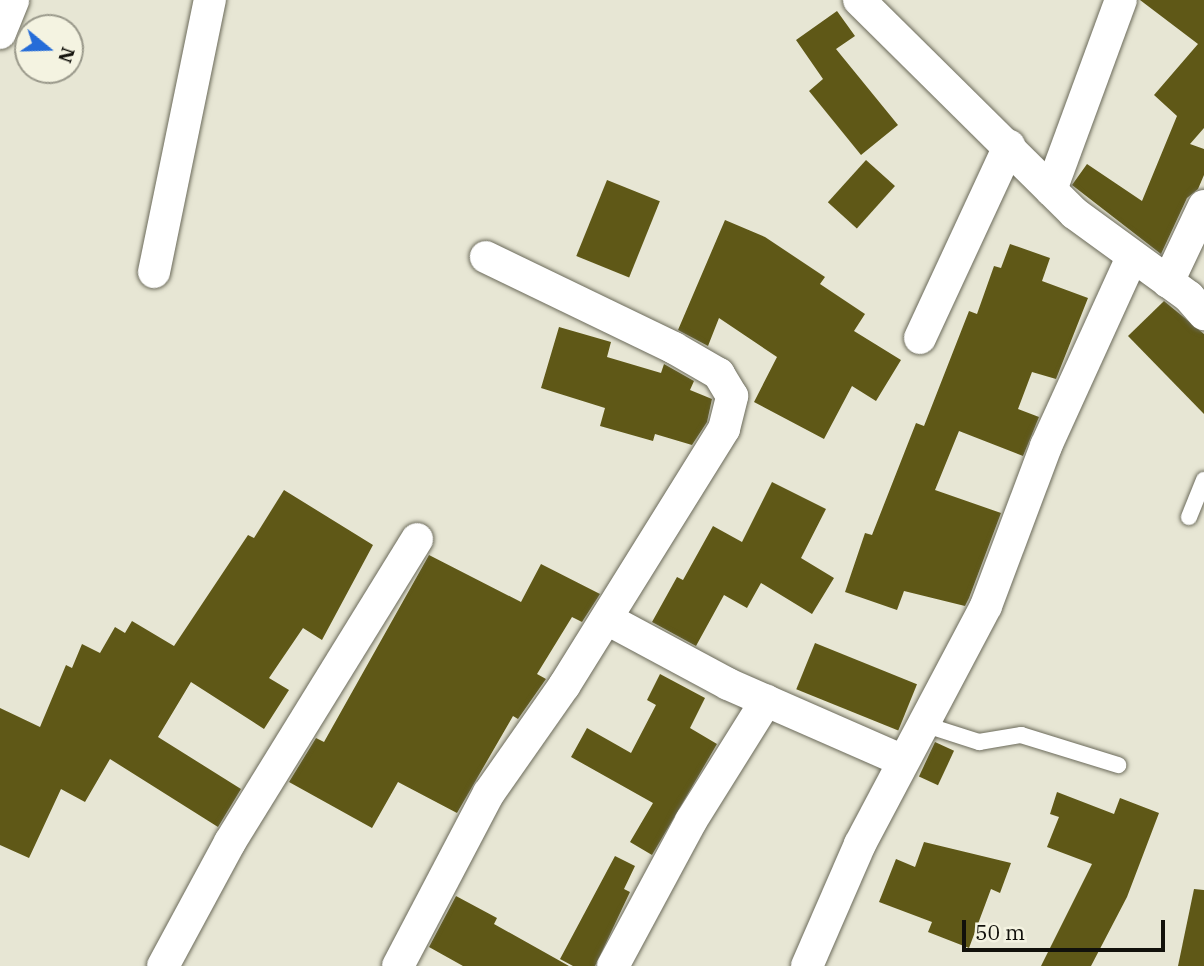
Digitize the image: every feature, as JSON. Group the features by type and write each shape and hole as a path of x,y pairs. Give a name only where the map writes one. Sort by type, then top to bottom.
{"street":[{"path":"0,33 13,0"},
{"path":"154,272 210,0"},
{"path":"859,0 890,13 1051,190 1132,257 1168,282 1204,314"},
{"path":"1051,190 1095,61 1121,0"},
{"path":"920,338 1009,146"},
{"path":"1168,282 1204,206"},
{"path":"398,966 489,793 607,619 724,429 732,396 719,374 674,348 486,257"},
{"path":"807,966 901,760 926,725 986,606 1046,446 1132,257"},
{"path":"163,966 230,842 417,539"},
{"path":"607,619 766,701 901,760"},
{"path":"613,966 691,821 766,701"}],"lane":[{"path":"1189,517 1204,480"},
{"path":"926,725 979,742 1021,735 1118,765"}],"building":[{"path":"1140,0 1204,0 1204,128 1190,144 1204,149 1204,175 1198,189 1187,198 1161,254 1072,185 1087,164 1142,201 1177,116 1154,95 1198,44"},
{"path":"837,11 855,36 836,49 898,125 861,155 809,91 823,79 796,40"},
{"path":"866,160 895,186 857,228 828,202"},
{"path":"607,180 660,201 629,277 576,256"},
{"path":"725,220 765,237 825,277 820,284 865,314 854,331 901,360 876,401 852,386 824,439 754,402 777,357 719,318 708,346 678,330"},
{"path":"1010,244 1050,258 1042,281 1088,298 1056,379 1032,372 1018,409 1039,417 1023,456 959,431 935,490 1001,513 969,598 965,606 904,591 897,610 845,592 865,533 872,535 916,423 924,426 969,311 977,314 994,266 1001,268"},
{"path":"1164,301 1204,334 1204,414 1128,336"},
{"path":"559,327 611,342 607,357 661,373 664,364 694,381 690,390 712,399 707,422 692,445 655,434 653,441 600,426 605,408 541,388"},
{"path":"772,482 826,509 801,558 834,578 812,614 761,583 747,608 724,595 696,646 652,622 677,577 683,580 713,526 742,542"},
{"path":"284,490 373,545 322,640 303,628 269,678 289,690 264,729 191,682 158,737 241,789 218,827 110,759 85,802 61,789 29,858 0,845 0,708 40,727 66,665 72,668 82,644 100,653 115,627 125,633 132,621 174,646 248,535 254,538"},
{"path":"429,555 521,602 541,564 600,594 582,622 572,617 537,674 546,679 518,719 513,716 457,813 398,782 372,828 289,782 316,738 324,742"},
{"path":"815,643 917,684 898,731 796,689"},
{"path":"660,674 705,698 690,728 717,744 652,855 630,842 653,803 571,757 587,728 631,753 656,705 647,700"},
{"path":"935,742 954,751 938,785 919,776"},
{"path":"1057,792 1114,814 1120,798 1159,813 1127,897 1091,966 1041,966 1092,864 1047,847 1059,817 1050,814"},
{"path":"924,842 1011,863 1000,893 991,889 969,948 928,932 932,922 879,902 896,859 915,867"},
{"path":"615,856 635,866 624,889 630,892 595,966 573,966 560,959"},
{"path":"1194,889 1204,890 1204,966 1178,966"},
{"path":"456,896 497,918 494,924 569,966 463,966 429,947"}]}
